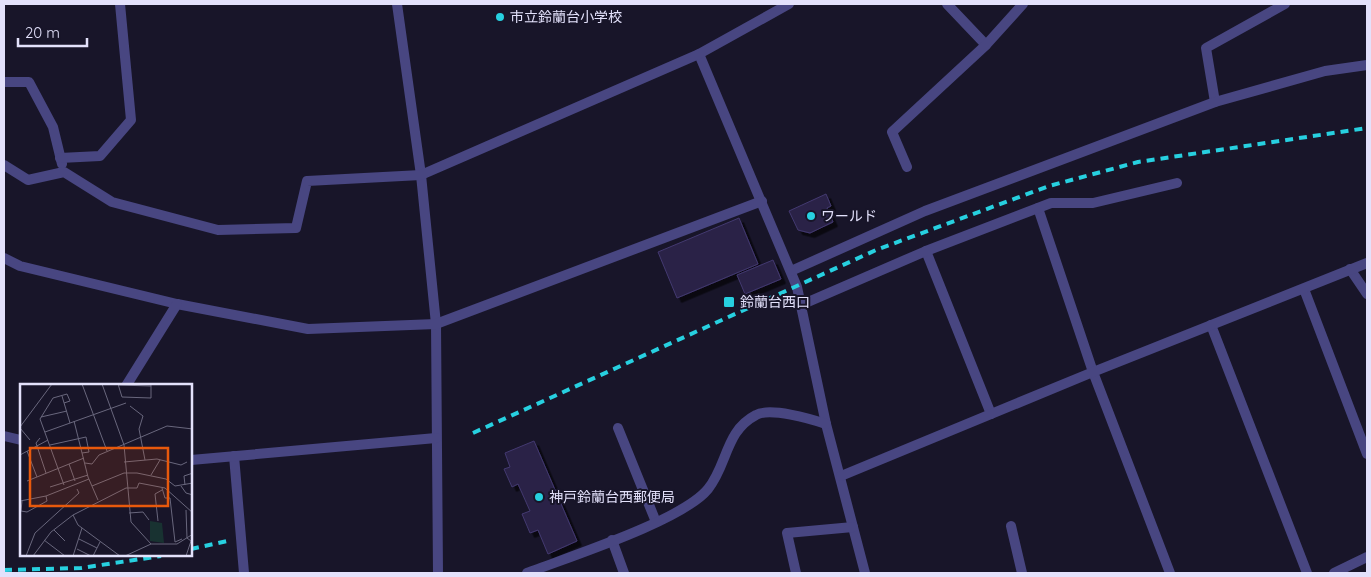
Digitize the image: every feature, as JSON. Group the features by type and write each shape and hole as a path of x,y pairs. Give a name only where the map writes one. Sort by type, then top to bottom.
{"street":[{"path":"60,158 100,156 130,120 120,4"},
{"path":"397,4 421,175 436,324 438,573"},
{"path":"4,82 29,82 53,127 64,172 112,202 218,230 296,228 307,181 421,175 699,54 789,4"},
{"path":"947,4 986,45"},
{"path":"907,167 892,132 986,45 1023,4"},
{"path":"1216,102 1206,48 1285,4"},
{"path":"699,54 791,271 801,305 826,424 865,573"},
{"path":"791,271 925,211 1216,102 1325,71 1367,65"},
{"path":"4,165 28,180 64,172"},
{"path":"801,305 926,251 1051,203 1093,203 1176,183"},
{"path":"4,258 20,266 177,304 308,329 436,324 762,201"},
{"path":"1038,208 1093,372 1170,573"},
{"path":"926,251 991,414"},
{"path":"840,476 1093,372 1367,263"},
{"path":"1350,269 1367,294"},
{"path":"1304,289 1367,454"},
{"path":"127,384 177,304"},
{"path":"1211,325 1306,573"},
{"path":"527,573 656,522 689,506 708,488 738,426 758,413 793,414 826,424"},
{"path":"618,428 656,522"},
{"path":"4,436 20,440"},
{"path":"192,460 436,438"},
{"path":"234,456 244,573"},
{"path":"796,573 787,533 853,526"},
{"path":"1011,526 1022,573"},
{"path":"612,540 624,573"},
{"path":"1334,573 1367,558"}],"building":[{"name":"ワールド","path":"826,194 831,206 827,208 833,222 810,233 798,230 789,211"},
{"path":"739,218 758,264 677,298 658,252"},
{"path":"773,260 781,279 745,294 737,275"},
{"path":"534,441 577,541 548,554 538,530 530,533 522,514 530,511 518,484 512,487 504,469 510,467 505,453"}],"railway":[{"path":"473,433 876,250 1049,186 1138,162 1367,128"},
{"path":"192,549 227,541"},
{"path":"4,570 81,568 154,557"}],"place":[{"name":"市立鈴蘭台小学校","path":"500,17"},
{"name":"ワールド","path":"811,216"},
{"name":"鈴蘭台西口","path":"729,302"},
{"name":"神戸鈴蘭台西郵便局","path":"539,497"}]}
